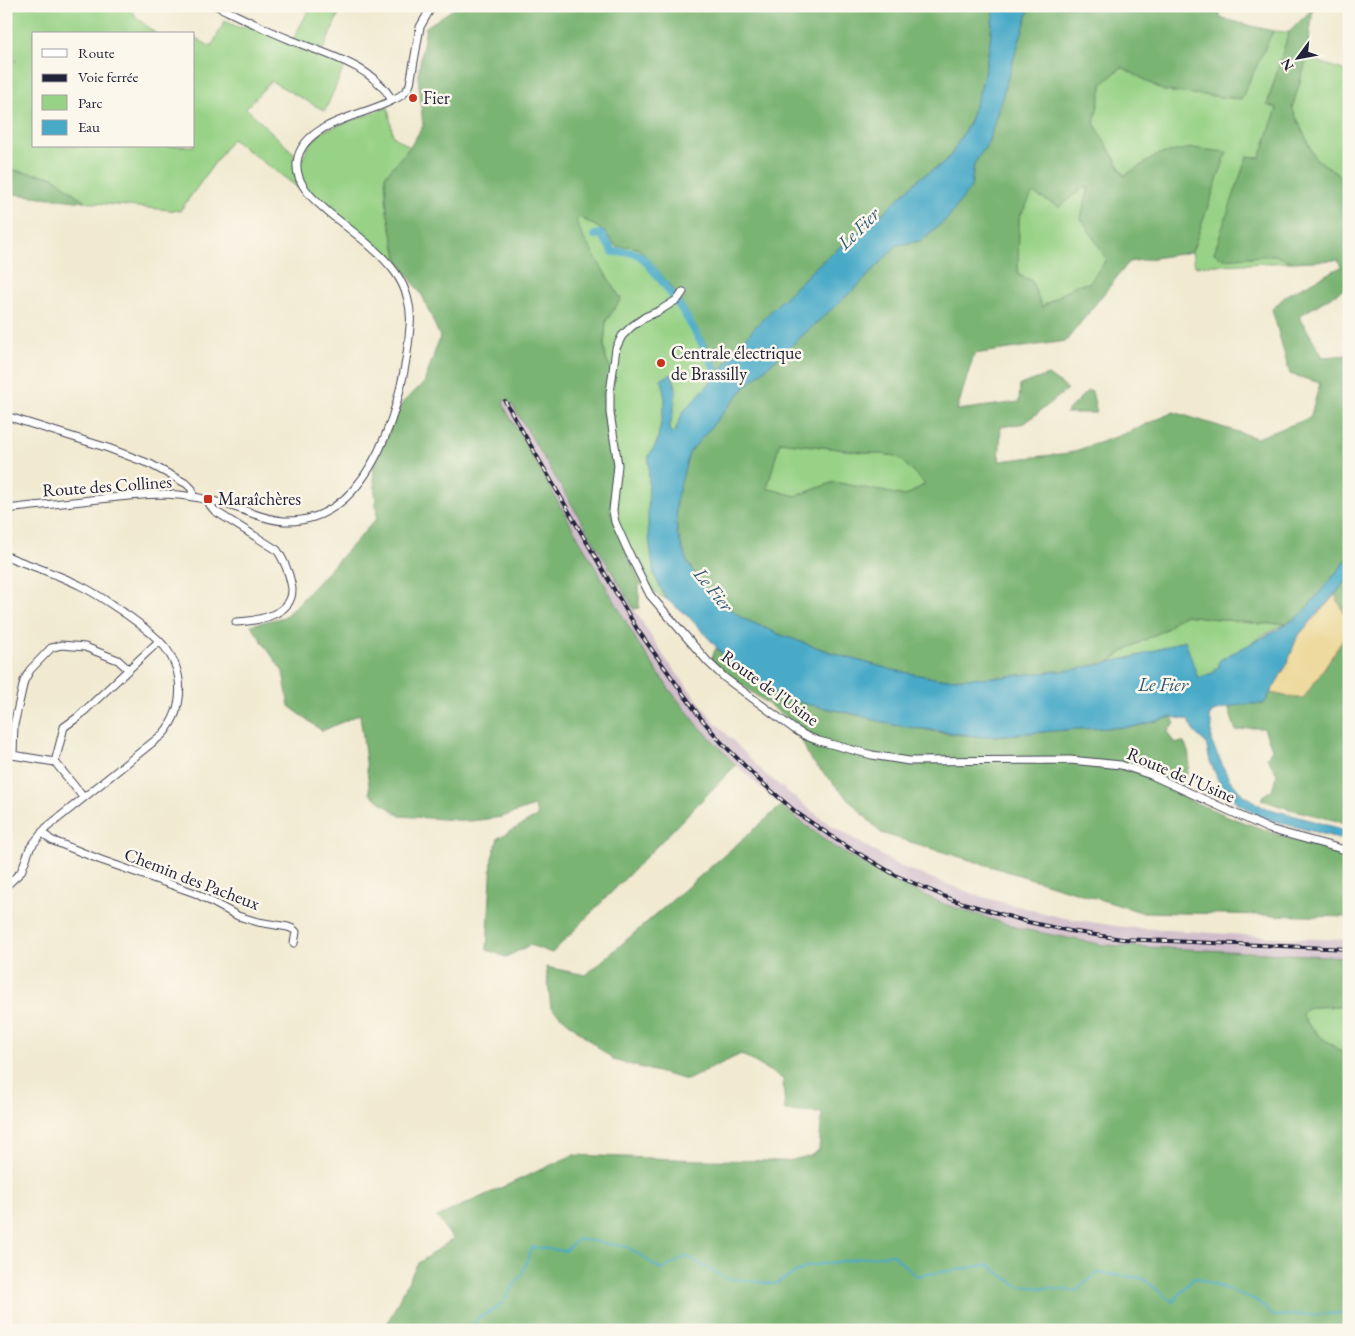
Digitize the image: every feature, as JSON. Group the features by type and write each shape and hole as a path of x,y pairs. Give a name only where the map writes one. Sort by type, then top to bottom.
{"street":[{"path":"217,6 354,65 381,85 392,100 409,88 420,27 432,6"},
{"name":"Route des Collines","path":"6,509 155,494 208,499 276,520 299,520 318,516 333,508 351,493 366,472 381,444 399,397 411,317 406,293 399,279 384,260 308,194 299,177 297,164 303,146 315,133 327,126 392,100"},
{"name":"Route de l'Usine","path":"683,292 676,300 659,311 644,317 631,327 622,336 616,348 610,393 610,413 618,465 613,511 615,522 650,595 708,662 725,678 794,729 819,741 910,762 1070,760 1121,765 1151,775 1263,827 1349,851"},
{"path":"6,416 108,448 150,464 187,484 192,489 193,497"},
{"path":"208,499 215,511 277,550 292,584 292,594 284,608 263,618 236,622"},
{"path":"6,556 90,590 160,641 169,653 179,676 180,697 173,720 160,738 83,797 42,832 30,848 21,872 6,886"},
{"path":"55,762 64,727 78,717 160,641"},
{"path":"83,797 55,762 10,755 14,725 24,681 30,670 50,648 61,646 85,647 118,660 129,670"},
{"name":"Chemin des Pacheux","path":"42,832 51,840 101,860 195,893 238,916 291,928 296,932 294,943"}],"shaded area":[{"path":"507,400 513,406 665,658 713,720 765,774 826,822 901,867 979,896 1059,917 1123,927 1349,940 1349,957 1104,945 1022,929 944,904 888,879 834,847 781,806 736,765 697,724 669,689 637,641 506,410 503,402"}],"green space":[{"path":"6,6 129,6 137,18 154,32 32,32 32,148 195,148 195,38 211,47 225,21 240,28 247,24 292,41 311,6 342,6 321,55 345,65 325,111 271,81 246,108 302,161 310,144 323,131 388,107 393,136 410,147 385,176 387,211 398,261 232,139 180,211 85,202 54,177 6,169 6,58 16,62 6,39"},
{"path":"458,6 994,6 982,84 970,121 951,155 944,163 921,177 883,213 819,264 753,329 718,374 712,354 672,287 639,249 631,246 617,247 604,231 580,217 576,221 584,239 621,299 606,321 604,347 606,359 615,377 613,384 604,392 603,404 614,463 610,511 639,583 639,608 634,609 513,406 507,400 503,402 637,641 669,689 697,724 736,765 552,953 530,945 506,957 487,950 492,858 498,838 538,816 534,806 502,817 471,821 400,816 370,794 360,714 322,731 289,706 283,672 251,625 284,617 377,518 373,465 402,403 424,383 440,337 423,297 398,261 387,211 385,176 410,147 423,126 418,75 426,27"},
{"path":"1030,6 1220,6 1220,18 1273,31 1241,99 1164,91 1122,67 1103,83 1094,123 1124,176 1159,154 1192,148 1227,152 1192,252 1129,262 1066,341 974,354 957,410 1019,402 1020,385 1048,375 1068,389 1025,423 1001,427 999,461 1069,453 1124,434 1174,412 1257,438 1310,418 1320,383 1290,374 1272,309 1288,294 1341,267 1338,260 1293,262 1274,255 1224,259 1214,253 1247,156 1260,158 1277,108 1267,105 1289,32 1313,8 1307,58 1292,108 1315,158 1349,181 1349,286 1299,316 1323,357 1349,355 1349,557 1302,614 1287,623 1260,624 1185,615 1174,621 1168,628 1129,648 1109,662 1078,669 1001,677 939,679 893,670 842,656 781,635 742,618 705,590 687,562 677,533 676,501 689,453 745,387 861,283 897,245 920,241 948,218 971,187 974,164 988,143","holes":["1083,188 1089,188 1081,218 1107,259 1089,283 1076,285 1042,307 1031,280 1018,275 1019,218 1033,193 1059,207","780,442 897,456 925,484 906,496 834,482 796,496 767,488"]},
{"path":"1273,31 1289,32 1267,105 1277,108 1260,159 1247,156 1224,259 1274,255 1293,262 1195,266 1192,252 1226,152 1159,154 1125,176 1094,123 1103,83 1122,67 1164,91 1241,99"},
{"path":"1307,58 1349,72 1349,181 1315,158 1292,108"},
{"path":"6,169 54,177 85,202 6,193"},
{"path":"1083,188 1089,188 1081,218 1107,259 1089,283 1076,285 1041,307 1031,280 1018,275 1019,218 1033,192 1059,207"},
{"path":"579,217 604,231 613,244 639,249 672,287 712,354 718,374 683,412 674,435 671,433 670,427 676,389 675,382 663,383 665,402 657,443 649,456 648,529 654,575 666,599 639,583 610,511 614,463 603,404 604,392 613,384 615,377 606,359 604,347 606,321 621,299 584,239 576,221"},
{"path":"1087,391 1092,391 1097,413 1065,413"},
{"path":"779,442 897,456 925,484 906,496 834,482 796,496 767,489"},
{"path":"1349,578 1349,623 1335,595"},
{"path":"1185,615 1260,624 1287,623 1260,637 1215,672 1198,678 1141,655 1109,662 1129,648 1168,628 1174,621"},
{"path":"1349,631 1349,824 1262,800 1264,795 1272,790 1277,774 1267,758 1272,749 1264,728 1236,731 1228,707 1246,703 1264,704 1270,693 1303,699"},
{"path":"716,648 731,663 752,677 761,687 782,697 806,704 936,732 982,737 1077,729 1133,727 1172,717 1175,724 1169,729 1168,733 1172,740 1177,743 1183,742 1189,755 1188,768 1179,796 1285,837 1349,854 1349,917 1141,912 881,833 810,759 794,723 727,674 711,659"},
{"path":"781,806 834,847 889,879 944,904 1022,929 1104,945 1349,957 1349,1003 1338,1006 1306,1008 1302,1014 1316,1033 1349,1057 1349,1330 384,1330 417,1264 453,1239 437,1217 573,1155 787,1161 810,1156 819,1150 822,1113 785,1111 783,1079 741,1054 687,1080 613,1060 551,1008 546,967 586,975"},
{"path":"1349,1003 1349,1057 1316,1033 1302,1014 1306,1008 1338,1006"}],"sand":[{"path":"1335,595 1349,623 1349,631 1303,699 1270,693 1287,664 1297,637"}],"water":[{"name":"Le Fier","path":"994,6 1030,6 988,143 974,164 971,187 948,218 920,241 897,245 861,283 745,387 689,453 676,501 677,533 687,562 705,590 742,618 781,635 842,656 893,670 939,679 1001,677 1078,669 1141,655 1185,640 1198,678 1215,672 1214,669 1219,667 1218,663 1221,659 1277,630 1302,614 1349,557 1349,578 1297,637 1287,664 1264,704 1231,707 1211,713 1209,717 1212,725 1211,741 1229,779 1243,795 1263,807 1349,831 1349,841 1263,818 1237,803 1219,782 1210,761 1206,743 1195,733 1188,720 1172,717 1133,727 1077,729 982,737 893,725 782,697 761,687 752,677 731,663 690,618 666,599 654,575 648,529 649,455 657,443 665,402 663,383 660,380 671,374 674,380 675,400 670,427 671,432 674,434 683,412 718,374 753,329 819,264 883,213 921,177 944,163 951,155 970,121 982,84"}],"waterway":[{"path":"595,235 601,234 613,252 633,253 645,261 679,305 715,368"},
{"path":"715,368 718,375"},
{"path":"470,1330 478,1318 499,1307 522,1274 532,1247 565,1251 578,1239 628,1247 662,1270 686,1256 725,1278 775,1284 808,1266 892,1254 916,1276 988,1265 1018,1286 1076,1291 1097,1273 1142,1278 1173,1302 1194,1277 1256,1300 1274,1316 1349,1313"}],"railway":[{"path":"505,401 637,629 700,717 721,742 759,780 797,813 846,846 897,876 953,900 1028,922 1070,931 1122,939 1349,949"}],"place":[{"name":"Fier","path":"413,98"},
{"name":"Centrale électrique de Brassilly","path":"661,363"},
{"name":"Maraîchères","path":"208,499"}]}
